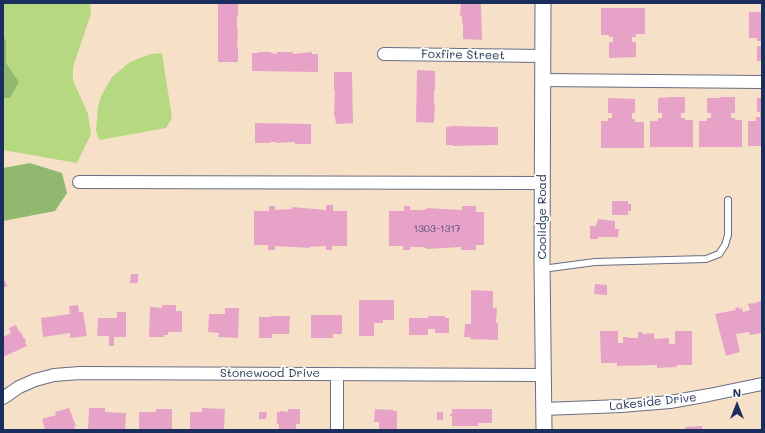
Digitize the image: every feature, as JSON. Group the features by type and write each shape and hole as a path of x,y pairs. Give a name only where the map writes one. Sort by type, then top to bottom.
{"street":[{"name":"Coolidge Road","path":"543,3 542,269 544,430"},
{"name":"Foxfire Street","path":"384,54 543,56"},
{"path":"543,80 762,82"},
{"path":"79,182 542,183"},
{"name":"Stonewood Drive","path":"3,398 20,387 35,380 54,375 80,373 543,375"},
{"path":"337,374 337,430"},
{"name":"Lakeside Drive","path":"544,409 621,406 670,402 709,396 762,384"}],"lane":[{"path":"542,269 595,262 706,259 719,254 725,245 728,235 728,200"}],"green space":[{"path":"3,3 90,3 91,14 73,67 73,80 88,114 91,134 77,163 3,150 3,98 10,98 19,82 5,63 6,40 3,37"},
{"path":"3,37 6,40 6,63 19,82 10,98 3,98"},
{"path":"162,53 172,118 166,128 99,140 96,130 98,107 101,96 112,77 130,62 151,54"},
{"path":"30,163 62,173 67,193 55,211 3,221 3,168"}],"building":[{"path":"218,3 238,3 238,62 218,62"},
{"path":"461,3 481,3 482,40 463,39 463,23 462,16 460,16"},
{"path":"601,8 645,8 645,34 636,34 636,37 632,37 632,42 636,42 636,57 609,58 609,42 613,42 613,37 609,37 609,35 601,35"},
{"path":"749,12 762,12 762,41 757,41 757,38 749,38"},
{"path":"757,46 762,46 762,61 757,61"},
{"path":"271,52 277,54 277,52 293,52 293,54 312,52 312,54 318,54 318,72 252,71 252,53"},
{"path":"417,70 435,71 434,123 416,122"},
{"path":"334,72 352,72 353,123 336,124 334,116"},
{"path":"685,97 685,113 681,113 681,118 685,118 685,120 693,120 693,147 650,147 650,121 658,121 658,118 662,118 662,113 658,113 658,98"},
{"path":"735,97 735,113 731,113 731,118 735,118 735,120 742,120 742,147 699,147 699,121 707,121 707,118 711,118 711,113 707,113 707,98"},
{"path":"608,98 635,99 635,113 632,113 632,119 635,119 635,122 644,122 644,148 601,148 601,121 608,121 608,118 612,118 612,113 608,113"},
{"path":"757,98 762,98 762,146 748,146 748,121 756,121 756,117 760,117 760,112 757,112"},
{"path":"255,123 311,124 311,144 295,144 295,142 255,143"},
{"path":"446,127 498,127 498,145 446,145"},
{"path":"612,201 628,201 628,204 631,204 631,211 628,211 628,215 612,215"},
{"path":"326,205 333,205 333,211 347,211 347,246 332,246 332,250 326,250 326,246 309,248 275,246 275,250 268,250 268,245 254,245 254,211 269,211 269,206 275,206 275,210 292,209 292,207 326,210"},
{"path":"404,206 410,206 410,210 421,210 427,208 462,210 462,206 476,206 476,212 484,212 484,245 476,245 476,250 461,250 461,247 427,249 421,247 410,247 410,250 403,250 403,246 389,246 389,211 404,211"},
{"path":"598,219 615,221 615,229 619,229 618,237 598,237 598,239 590,239 590,226 596,226"},
{"path":"131,274 138,274 138,283 130,283"},
{"path":"4,279 7,286 3,288 3,280"},
{"path":"595,284 607,285 607,295 594,294"},
{"path":"471,290 493,291 493,308 497,308 496,323 498,323 498,340 470,339 471,337 464,337 465,324 471,324"},
{"path":"359,300 394,300 394,320 383,320 383,323 374,323 374,336 359,336"},
{"path":"762,301 762,333 750,335 749,332 736,334 740,352 726,356 715,314 736,310 735,308 739,307 739,309 742,308 743,312 750,310 748,304 753,304"},
{"path":"78,305 79,312 83,312 87,336 70,338 70,333 43,337 41,318 70,314 69,306"},
{"path":"162,305 176,305 176,311 182,311 182,332 168,332 168,335 164,335 164,337 149,337 150,307 162,308"},
{"path":"225,308 239,308 238,338 218,337 219,333 208,332 209,314 225,314"},
{"path":"117,312 126,312 126,337 114,337 114,346 109,346 109,336 97,336 98,318 117,318"},
{"path":"311,315 342,315 342,334 333,334 333,338 311,338"},
{"path":"290,316 289,334 272,334 272,338 259,338 259,317"},
{"path":"428,316 445,316 445,318 449,318 449,333 435,333 435,329 428,329 428,335 409,335 409,318 428,318"},
{"path":"16,325 24,339 25,338 27,346 3,357 3,337 11,333 9,328"},
{"path":"600,331 618,331 618,343 623,343 623,337 638,338 638,332 642,332 642,334 654,333 654,339 669,338 669,344 675,344 675,331 692,331 692,365 677,365 677,367 657,368 657,365 617,366 617,363 601,363"},
{"path":"69,408 76,426 74,426 75,429 45,430 42,419 56,415 55,412"},
{"path":"89,408 105,408 105,412 126,413 125,430 88,430"},
{"path":"202,408 225,409 224,430 190,430 190,412 202,412"},
{"path":"156,409 172,409 172,430 139,430 139,412 156,412"},
{"path":"288,409 300,409 300,424 296,424 296,430 279,430 279,424 277,424 277,412 288,412"},
{"path":"375,409 397,411 397,430 379,430 379,422 374,422"},
{"path":"452,409 492,409 492,423 478,423 478,426 452,426 452,416 450,416 450,414 452,414"},
{"path":"259,412 267,412 266,419 259,419"},
{"path":"437,412 443,412 443,420 437,420"},
{"path":"702,426 702,430 685,430 685,427"}]}
